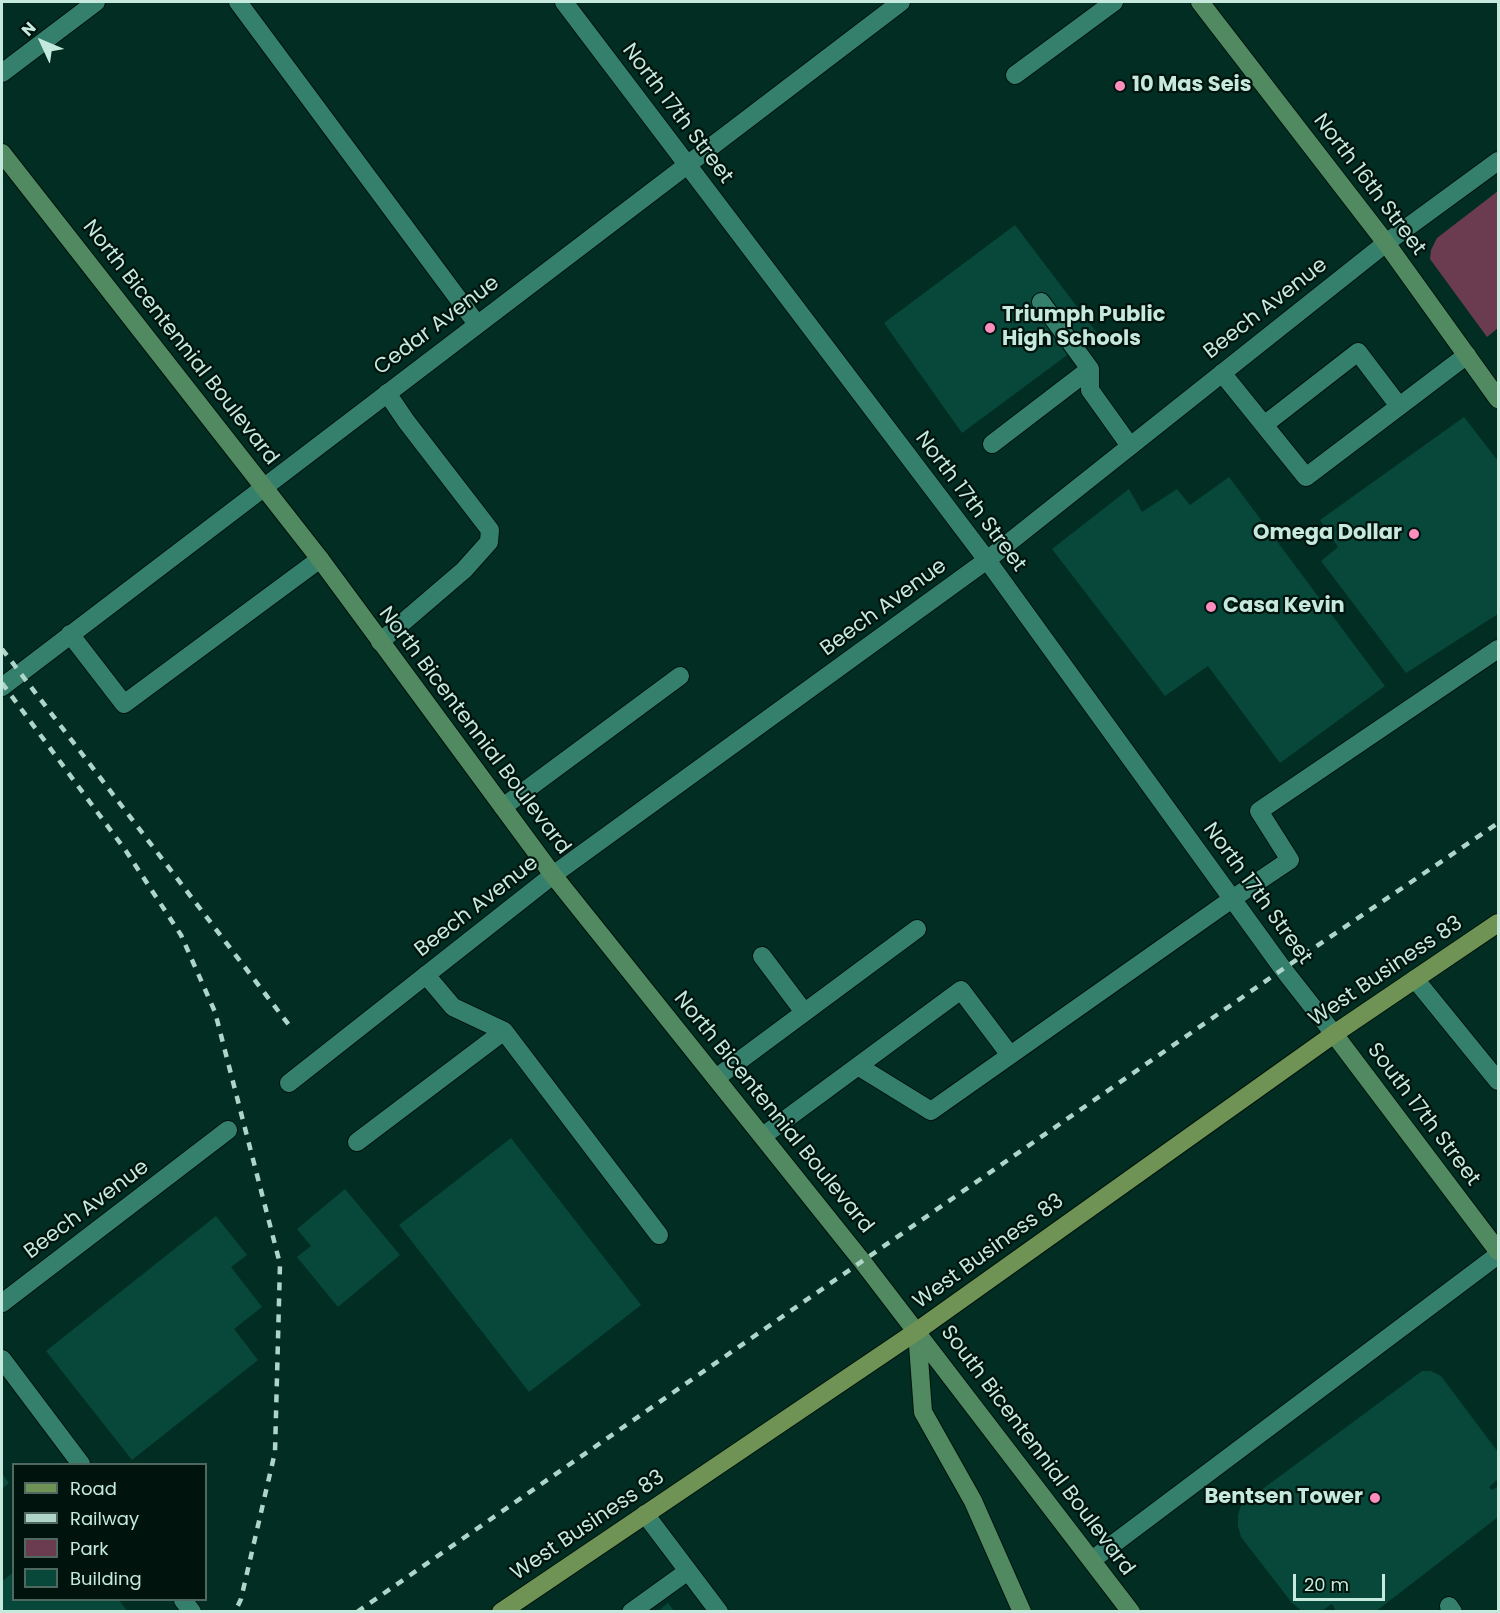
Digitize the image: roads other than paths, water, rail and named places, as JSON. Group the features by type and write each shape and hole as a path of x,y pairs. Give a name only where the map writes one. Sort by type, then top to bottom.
{"main road":[{"name":"North 16th Street","path":"1200,2 1386,243 1498,399"},
{"name":"North Bicentennial Boulevard","path":"2,153 320,559 554,875 917,1331"},
{"name":"West Business 83","path":"506,1610 917,1331 1334,1034 1498,923"},
{"name":"South 17th Street","path":"1334,1034 1498,1253"},
{"name":"South Bicentennial Boulevard","path":"917,1331 1131,1611"},
{"name":"South Bicentennial Boulevard","path":"917,1331 923,1412 973,1501 1022,1611"}],"street":[{"path":"2,73 96,2"},
{"path":"238,2 477,324"},
{"name":"North 17th Street","path":"564,2 987,560 1283,969 1334,1034"},
{"name":"Cedar Avenue","path":"2,687 901,2"},
{"path":"1015,75 1114,2"},
{"name":"Beech Avenue","path":"289,1083 554,875 987,560 1386,243 1498,161"},
{"path":"1041,302 1089,369 1090,390 1130,446"},
{"path":"1264,425 1358,352 1399,406"},
{"path":"1222,373 1306,477 1467,355"},
{"path":"992,444 1089,369"},
{"path":"380,642 464,570 489,542 490,530 387,393"},
{"path":"70,634 124,704 320,559"},
{"path":"858,1066 931,1111 1290,860 1259,811 1498,649"},
{"path":"502,807 680,676"},
{"path":"716,1078 917,929"},
{"path":"762,956 804,1012"},
{"path":"426,975 453,1007 504,1031 659,1235"},
{"path":"1415,979 1498,1081"},
{"path":"763,1136 961,990 1010,1054"},
{"path":"357,1142 504,1031"},
{"name":"Beech Avenue","path":"2,1304 228,1130"},
{"path":"1092,1560 1498,1253"},
{"path":"2,1359 80,1463"},
{"path":"645,1514 719,1611"},
{"path":"631,1611 688,1571"}],"railway":[{"path":"2,649 292,1029"},
{"path":"2,683 126,851 181,935 215,1012 280,1264 275,1452 241,1599 235,1612"},
{"path":"357,1612 1283,969 1498,823"}],"place":[{"name":"10 Mas Seis","path":"1120,86"},
{"name":"Triumph Public High Schools","path":"990,328"},
{"name":"Omega Dollar","path":"1414,534"},
{"name":"Casa Kevin","path":"1211,607"},
{"name":"Bentsen Tower","path":"1375,1498"}]}
